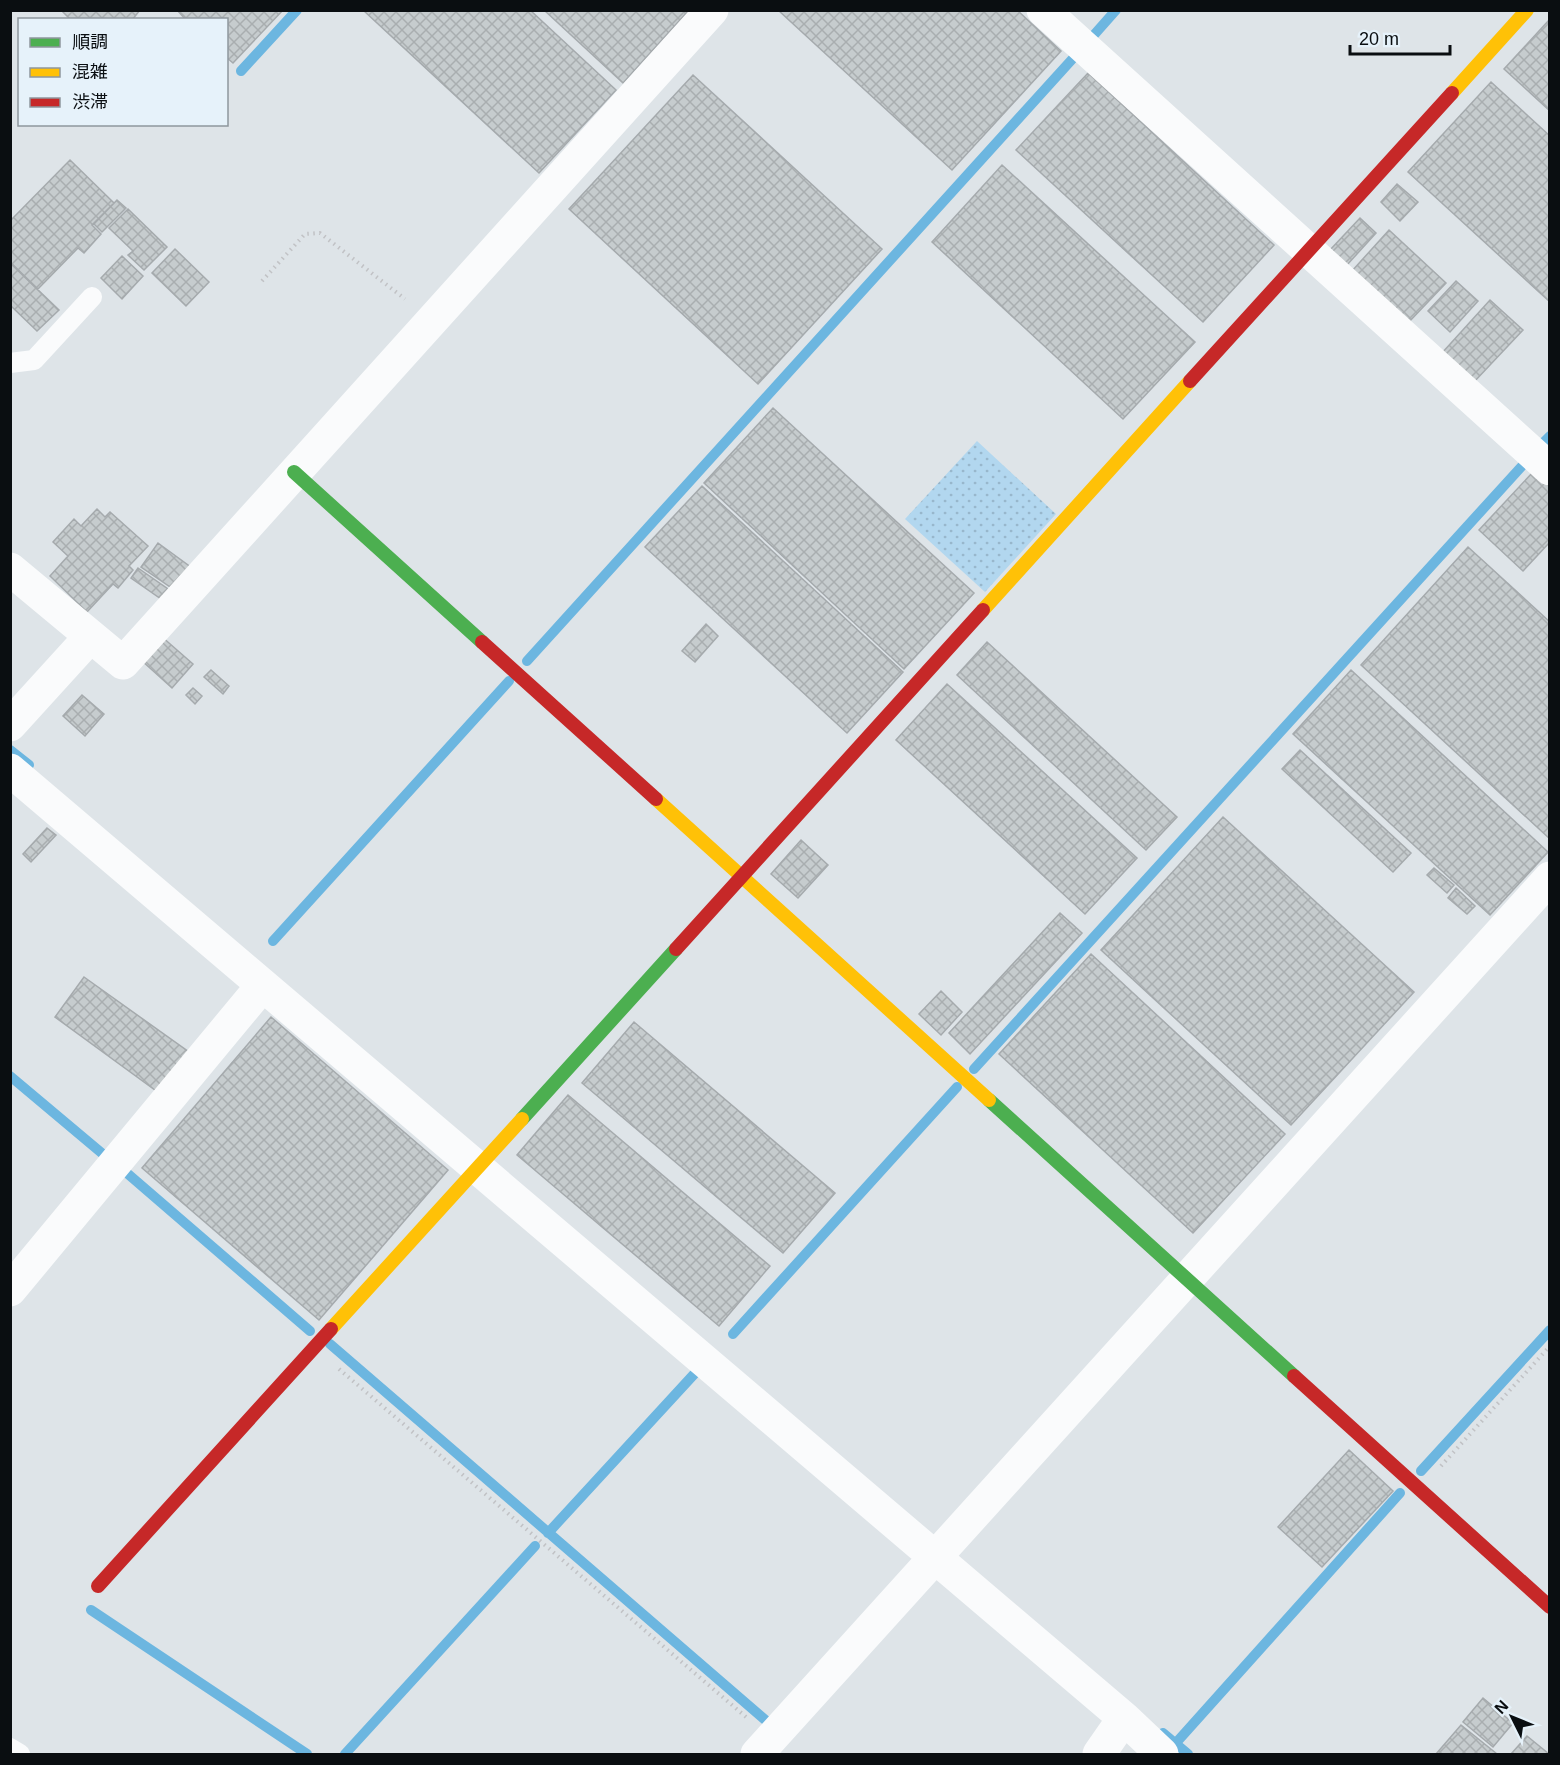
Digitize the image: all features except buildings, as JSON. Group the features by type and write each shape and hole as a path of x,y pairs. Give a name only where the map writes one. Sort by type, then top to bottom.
{"street":[{"path":"10,569 123,663 711,10"},
{"path":"1043,10 1550,469"},
{"path":"98,1586 1527,10"},
{"path":"294,472 1421,1488 1550,1607"},
{"path":"10,725 90,637"},
{"path":"10,770 262,986 484,1159 942,1549 1162,1755"},
{"path":"764,1747 1550,878"},
{"path":"10,1290 262,986"},
{"path":"1099,1755 1124,1718"}],"lane":[{"path":"10,363 34,360 92,297"},
{"path":"10,1748 20,1755"}],"path":[{"path":"261,281 305,234 320,233 432,320"},
{"path":"1421,1488 1550,1346"},
{"path":"314,1347 764,1747"}],"shaded area":[{"path":"977,441 1056,514 985,592 905,519"}],"waterway":[{"path":"241,71 297,10"},
{"path":"1093,36 1116,10"},
{"path":"527,661 1076,55"},
{"path":"1541,445 1550,436"},
{"path":"974,1069 1522,466"},
{"path":"273,941 509,681"},
{"path":"10,750 29,765"},
{"path":"10,1076 110,1160"},
{"path":"733,1334 957,1087"},
{"path":"128,1174 310,1331"},
{"path":"1421,1471 1550,1330"},
{"path":"330,1344 770,1724"},
{"path":"548,1533 697,1371"},
{"path":"1175,1744 1400,1493"},
{"path":"345,1754 535,1546"},
{"path":"91,1610 307,1754"},
{"path":"1163,1733 1188,1754"}],"traffic: fast":[{"path":"294,472 482,642"},
{"path":"522,1119 676,949"},
{"path":"989,1100 1294,1376"}],"traffic: slow":[{"path":"1452,93 1527,10"},
{"path":"983,610 1190,381"},
{"path":"656,799 989,1100"},
{"path":"331,1329 522,1119"}],"traffic: jam":[{"path":"1190,381 1452,93"},
{"path":"676,949 983,610"},
{"path":"482,642 656,799"},
{"path":"98,1586 331,1329"},
{"path":"1294,1376 1550,1607"}]}
